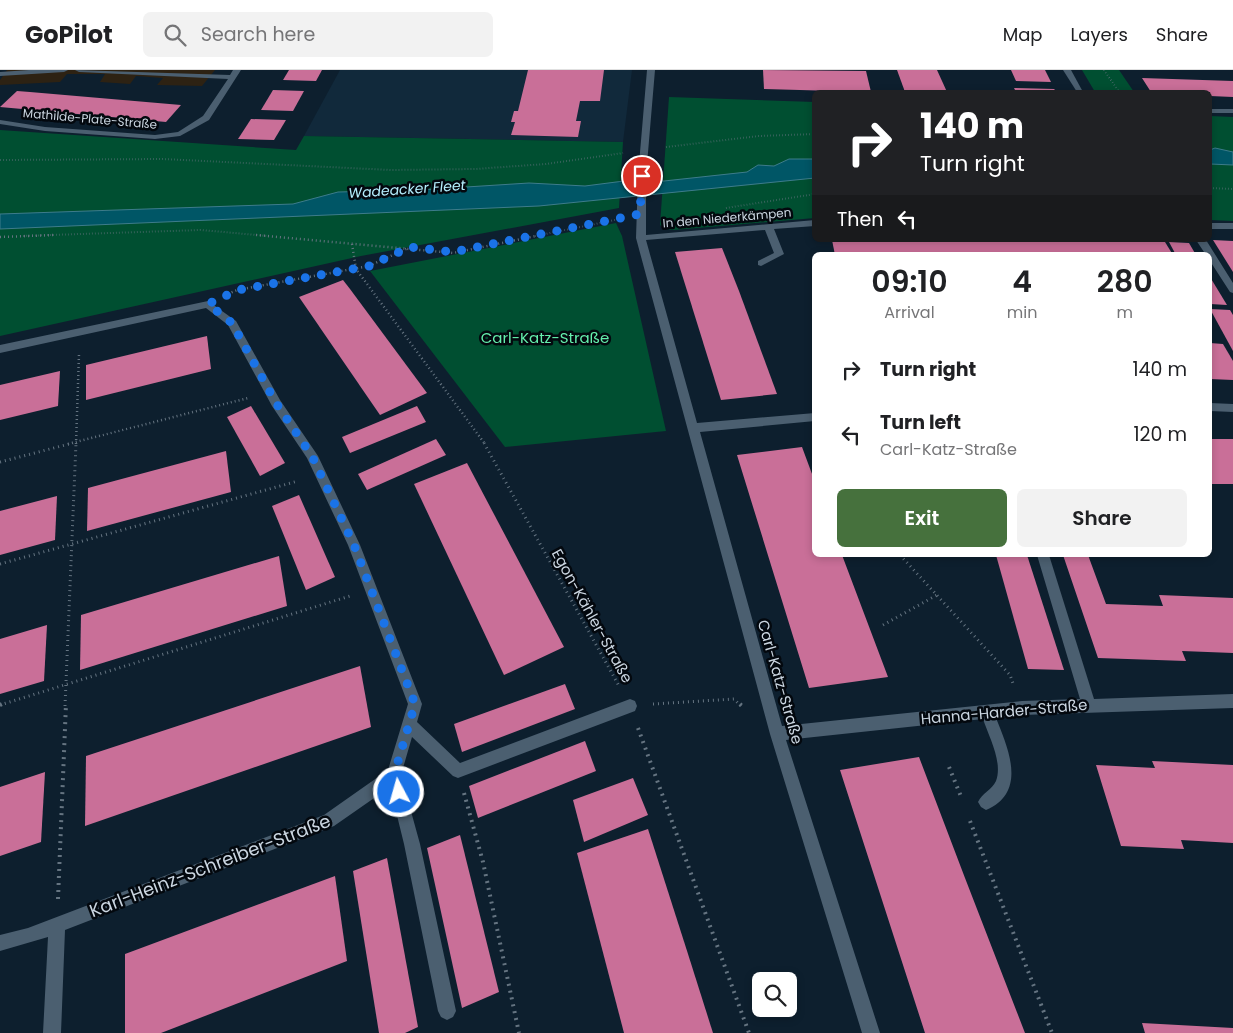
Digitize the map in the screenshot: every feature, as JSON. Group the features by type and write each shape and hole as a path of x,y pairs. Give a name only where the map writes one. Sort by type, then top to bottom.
{"street":[{"path":"0,74 64,70"},
{"path":"79,70 234,73"},
{"name":"Carl-Katz-Straße","path":"651,70 640,202 641,238 777,734 871,1033"},
{"path":"1067,70 1079,90"},
{"name":"Mathilde-Plate-Straße","path":"0,122 45,129 155,137 180,134 206,118 234,73"},
{"path":"1212,111 1233,112"},
{"name":"In den Niederkämpen","path":"641,238 812,223"},
{"path":"761,263 779,254 768,226"},
{"path":"1212,226 1233,226"},
{"path":"1212,258 1233,290"},
{"path":"0,349 208,304 232,323 270,392 312,456 354,545 415,704 394,775 412,844 447,1011"},
{"path":"1212,407 1233,408"},
{"path":"693,428 812,417"},
{"path":"1044,557 1089,705"},
{"name":"Hanna-Harder-Straße","path":"777,734 1022,708 1233,701"},
{"path":"409,724 458,771 630,706"},
{"path":"986,802 998,795 1004,783 1006,766 987,712"},
{"name":"Karl-Heinz-Schreiber-Straße","path":"0,943 57,925 329,822 394,775"},
{"path":"52,1033 57,925"}],"path":[{"path":"1104,70 1118,90"},
{"path":"0,160 162,160 391,170 475,169 546,164 714,141 812,134"},
{"path":"1212,188 1233,189"},
{"path":"0,237 200,230 453,252 640,214"},
{"name":"Egon-Kähler-Straße","path":"352,244 356,269 488,449 630,706 749,1033"},
{"path":"208,304 238,290 369,266 410,247"},
{"path":"57,925 80,331"},
{"path":"0,462 270,392"},
{"path":"0,564 320,474"},
{"path":"902,557 1010,674 1022,708"},
{"path":"0,705 371,590"},
{"path":"883,625 937,595"},
{"path":"630,706 734,699 777,734"},
{"path":"949,767 963,804"},
{"path":"458,771 483,862 519,1033"},
{"path":"967,813 1052,1033"}],"shaded area":[{"path":"7,70 215,70 202,86 157,85 163,78 136,76 130,84 100,82 105,74 67,74 60,82 0,85 0,80"},
{"path":"340,70 632,70 623,142 304,136"},
{"path":"1215,148 1233,152 1233,165 1212,164 1212,149"},
{"path":"789,159 812,159 812,178 539,206 0,229 0,214 293,204 338,192 419,190 529,183 585,186 624,181 664,181 747,172 758,165 774,166"}],"green space":[{"path":"1082,70 1119,70 1133,90 1094,90"},
{"path":"669,97 812,102 812,218 674,230 665,229 660,225"},
{"path":"1212,116 1233,117 1233,221 1212,220"},
{"path":"0,130 296,150 304,136 623,142 619,208 361,256 0,336"},
{"name":"Carl-Katz-Straße","path":"616,223 622,236 666,431 505,447 370,271"}],"building":[{"path":"289,70 322,70 316,81 283,80"},
{"path":"528,70 604,70 600,101 580,101 576,121 581,121 578,137 511,135 515,122 511,122 514,111 518,111"},
{"path":"763,70 866,71 871,90 812,90 764,89"},
{"path":"897,70 937,70 946,90 904,90"},
{"path":"1011,70 1045,70 1051,82 1016,81"},
{"path":"1142,78 1233,81 1233,97 1212,96 1212,90 1150,90"},
{"path":"1014,88 1055,90 1015,90"},
{"path":"273,90 304,91 293,111 261,110"},
{"path":"17,91 181,105 166,122 0,107"},
{"path":"251,119 286,120 274,140 238,139"},
{"path":"1213,240 1233,241 1233,272"},
{"path":"832,242 1165,242 1171,252 834,252"},
{"path":"1169,242 1189,243 1194,252 1174,252"},
{"path":"722,248 777,394 721,400 675,252"},
{"path":"343,280 427,393 380,415 299,297"},
{"path":"1212,280 1227,305 1212,304"},
{"path":"1212,309 1230,310 1233,315 1233,351 1212,313"},
{"path":"207,336 211,369 86,400 86,365"},
{"path":"1212,343 1223,344 1233,361 1233,380 1212,379"},
{"path":"60,371 58,406 0,420 0,385"},
{"path":"251,406 285,463 260,476 227,417"},
{"path":"417,406 426,422 350,453 342,437"},
{"path":"436,439 446,455 367,490 358,474"},
{"path":"1212,439 1233,439 1233,484 1212,484"},
{"path":"802,447 812,474 812,557 843,557 888,677 809,688 737,455"},
{"path":"226,451 231,492 87,531 88,488"},
{"path":"467,463 564,647 504,675 414,484"},
{"path":"299,495 335,577 306,590 272,506"},
{"path":"57,496 55,540 0,555 0,511"},
{"path":"279,556 287,606 80,670 81,615"},
{"path":"997,557 1028,557 1064,670 1028,669"},
{"path":"1064,557 1089,557 1106,604 1163,606 1159,595 1233,598 1233,653 1182,651 1186,661 1098,658"},
{"path":"47,625 44,681 0,694 0,639"},
{"path":"360,666 371,727 85,826 86,756"},
{"path":"565,684 575,709 462,752 454,724"},
{"path":"585,741 596,771 478,818 469,786"},
{"path":"919,757 1025,1033 925,1033 840,770"},
{"path":"1152,761 1233,765 1233,843 1181,840 1184,849 1121,846 1096,765 1155,768"},
{"path":"45,772 41,842 0,856 0,787"},
{"path":"633,778 648,815 584,842 573,800"},
{"path":"648,829 713,1033 624,1033 577,853"},
{"path":"460,835 499,992 462,1008 427,848"},
{"path":"387,858 418,1027 405,1033 379,1033 353,871"},
{"path":"335,876 347,961 161,1033 125,1033 125,954"},
{"path":"1142,1023 1233,1028 1233,1033 1145,1033"}],"route":[{"path":"399,792 394,775 415,704 354,545 312,456 276,403 250,359 232,323 208,304 238,290 369,266 410,247 453,252 640,214 642,176"}],"water label":[{"name":"Wadeacker Fleet","path":"407,189"}]}
